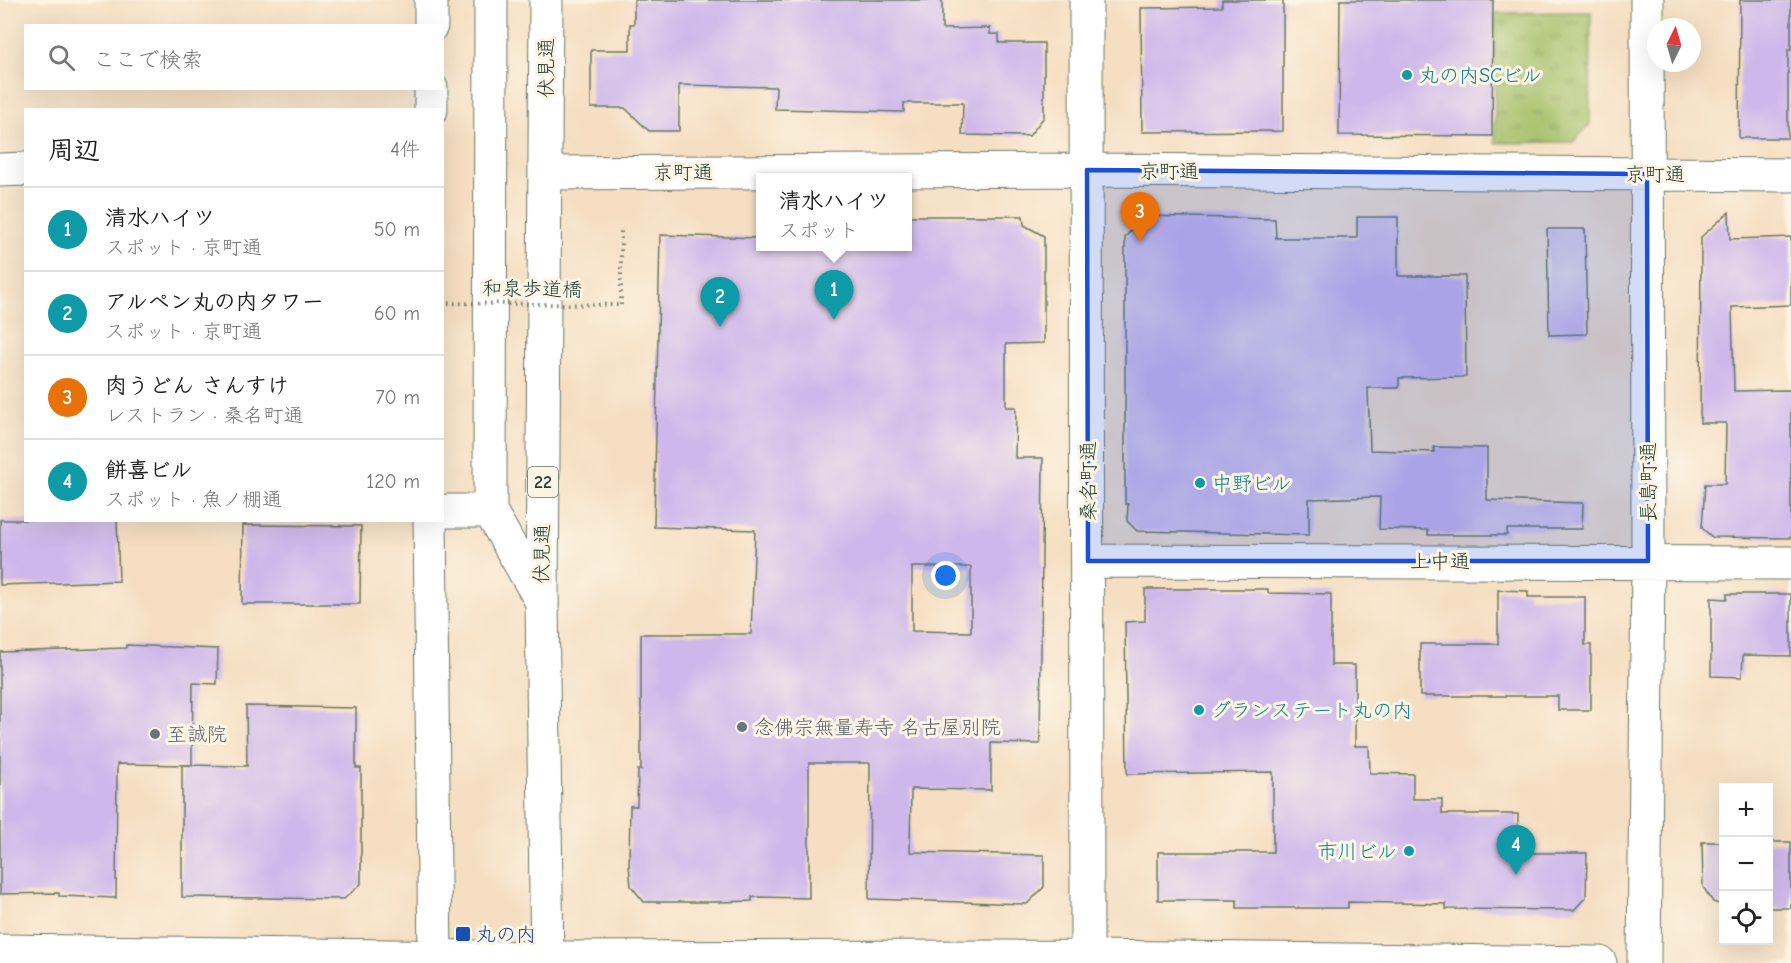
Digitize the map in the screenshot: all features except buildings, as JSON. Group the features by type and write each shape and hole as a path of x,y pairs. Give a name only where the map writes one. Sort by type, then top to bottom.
{"main road":[{"path":"431,0 431,24"},
{"path":"491,0 490,511 542,602"},
{"name":"伏見通","path":"546,0 542,602 547,960"},
{"name":"桑名町通","path":"1086,0 1087,960"},
{"name":"長島町通","path":"1644,963 1648,561 1647,0"},
{"path":"431,90 431,108"},
{"path":"0,170 24,169"},
{"name":"京町通","path":"546,173 1086,170 1791,175"},
{"path":"444,511 490,511"},
{"path":"430,522 435,959"},
{"name":"上中通","path":"1088,561 1791,563"},
{"path":"0,951 547,960 1600,963"}],"path":[{"name":"和泉歩道橋","path":"444,303 621,305 621,227"}],"highlighted area":[{"path":"1087,170 1647,174 1648,561 1088,561"}],"green space":[{"path":"1591,12 1590,124 1573,142 1495,143 1495,13"}],"place":[{"name":"丸の内SCビル","path":"1407,75"},
{"name":"肉うどん さんすけ","path":"1140,242"},
{"name":"清水ハイツ","path":"834,320"},
{"name":"アルペン丸の内タワー","path":"720,327"},
{"name":"中野ビル","path":"1200,483"},
{"name":"グランステート丸の内","path":"1199,710"},
{"name":"念佛宗無量寿寺 名古屋別院","path":"742,727"},
{"name":"至誠院","path":"155,734"},
{"name":"市川ビル","path":"1409,851"},
{"name":"餅喜ビル","path":"1516,875"},
{"name":"丸の内","path":"463,934"}]}
